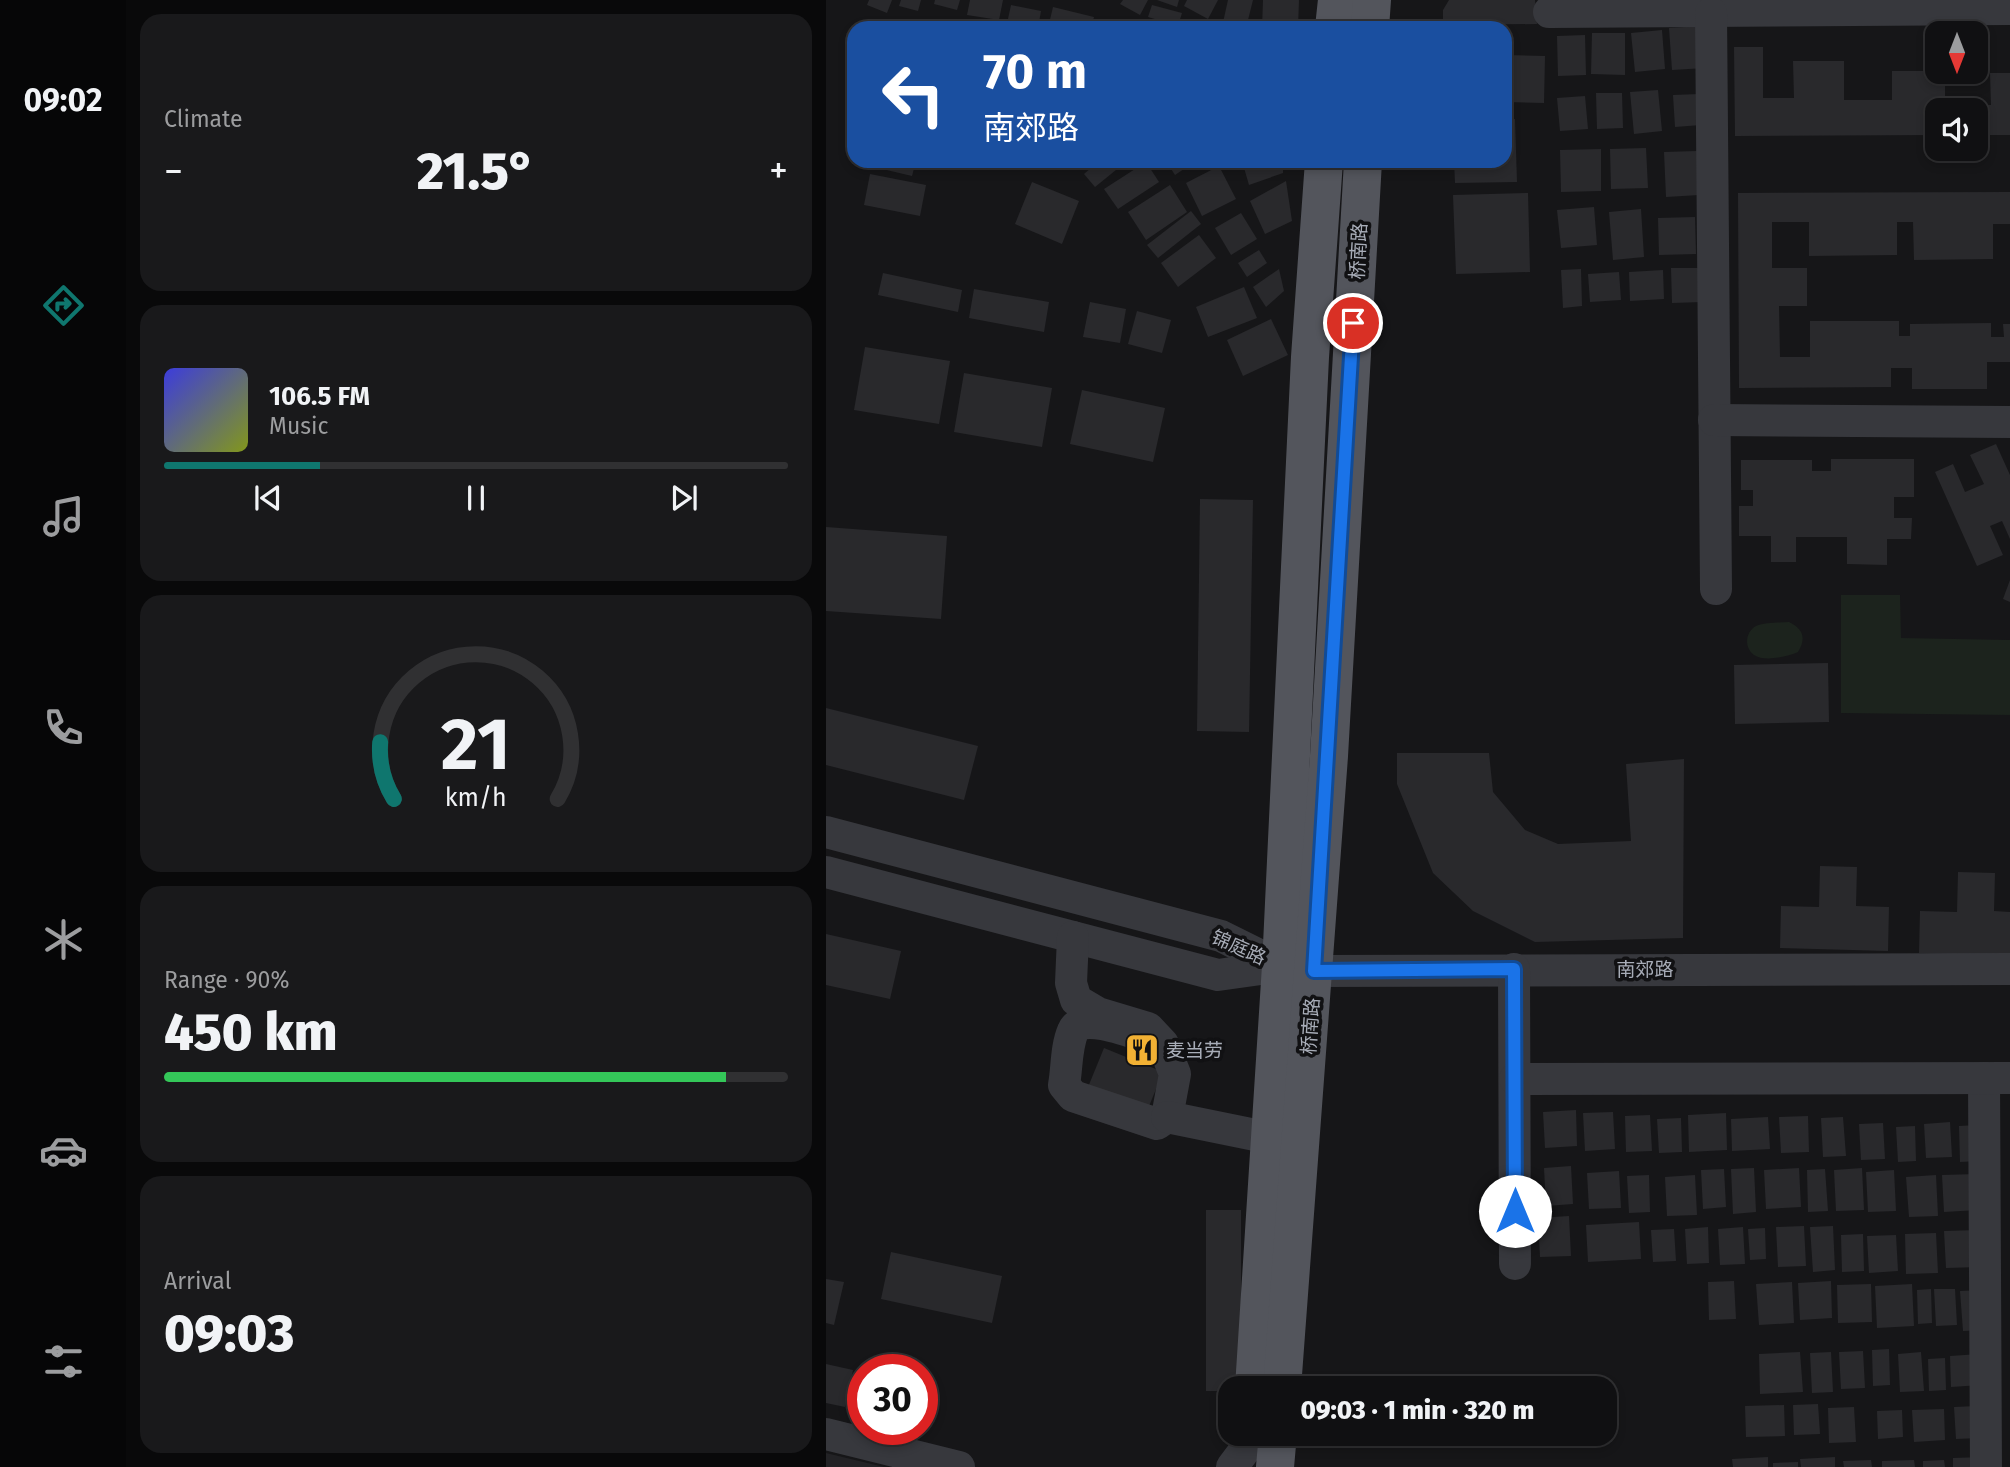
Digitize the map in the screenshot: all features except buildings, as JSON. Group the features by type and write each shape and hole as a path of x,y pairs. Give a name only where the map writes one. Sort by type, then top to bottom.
{"main road":[{"path":"1334,21 1336,0"},
{"path":"1370,21 1372,0"},
{"name":"桥南路","path":"1282,1376 1297,969 1310,357 1324,168"},
{"name":"桥南路","path":"1255,1376 1270,1138 1297,969 1362,168"}],"street":[{"path":"1549,12 2010,9"},
{"path":"1711,13 1716,589"},
{"path":"1714,420 2010,422"},
{"name":"锦庭路","path":"826,832 1221,936 1297,969"},
{"name":"锦庭路","path":"826,872 1217,975 1297,969"},
{"path":"1073,937 1071,983 1076,1000 1098,1013 1148,1028 1158,1041 1175,1074 1167,1117 1157,1124 1073,1096 1064,1085 1073,1030 1080,1023 1093,1021 1158,1041"},
{"name":"南郊路","path":"1297,969 2010,969"},
{"path":"1514,969 1516,1264"},
{"path":"1515,1079 1997,1078 1986,1467"},
{"path":"1167,1117 1270,1138"},
{"path":"826,1434 959,1467"}],"shaded area":[{"path":"1841,595 1900,595 1901,638 2010,640 2010,715 1841,713"},
{"path":"1789,622 1801,631 1802,643 1798,652 1769,658 1758,657 1751,652 1747,640 1752,629 1764,624"},
{"path":"826,1453 884,1467 826,1467"}],"place":[{"name":"麦当劳","path":"1142,1050"}],"route":[{"path":"1353,323 1314,971 1514,969 1515,1211"}]}
